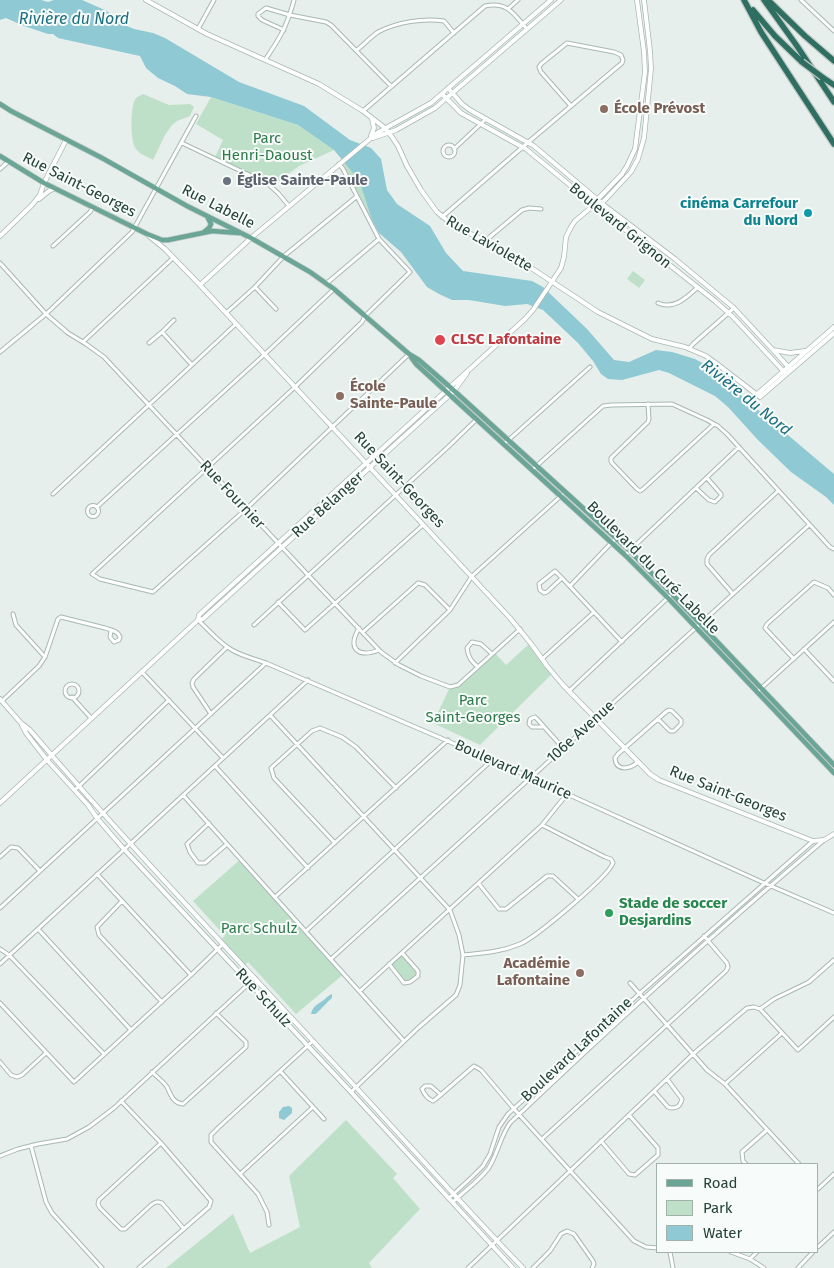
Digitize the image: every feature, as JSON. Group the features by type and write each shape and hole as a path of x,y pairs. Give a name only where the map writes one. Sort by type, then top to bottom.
{"highway":[{"path":"745,0 761,32 834,144"},
{"path":"745,0 770,31 802,62 834,85"},
{"path":"764,0 834,102"},
{"path":"768,0 799,31 834,61"}],"main road":[{"name":"Rue Labelle","path":"0,104 242,233 327,283 409,354 419,360 450,390"},
{"name":"Rue Saint-Georges","path":"0,156 44,183 162,240 219,231 242,233"},
{"path":"203,233 211,224 208,216"},
{"name":"Boulevard du Curé-Labelle","path":"450,390 506,442 537,466 563,494"},
{"name":"Boulevard du Curé-Labelle","path":"506,442 532,470 563,494 614,540 629,550 696,628 759,690"},
{"name":"Boulevard du Curé-Labelle","path":"614,540 625,555 700,624 810,744 834,773"},
{"name":"Boulevard du Curé-Labelle","path":"810,744 834,765"}],"street":[{"name":"Rue Laviolette","path":"146,0 198,29 319,84 363,111 389,133 421,190 442,217 465,232 507,252 598,312 646,336 689,349 713,361 758,396 785,373"},
{"path":"198,29 214,0"},
{"path":"265,60 284,30 294,0"},
{"path":"509,8 518,0"},
{"path":"200,285 251,238 367,140 426,106 442,94 551,0"},
{"path":"367,140 396,130 431,111 561,0"},
{"path":"594,205 622,174 635,149 645,72 637,0"},
{"path":"594,205 601,203 631,172 638,159 644,138 650,69 650,51 644,0"},
{"path":"801,0 834,31"},
{"path":"363,111 485,6 495,5 509,8 527,29"},
{"path":"284,30 260,19 258,14 266,8 326,22 357,50 391,86"},
{"path":"357,50 376,33 392,26 418,21 444,21 454,33"},
{"path":"442,217 622,63 623,58 619,53 570,43 564,44 539,66 541,72 571,106"},
{"name":"Boulevard Grignon","path":"448,88 466,107 528,142 601,203 675,259 734,308 789,368"},
{"name":"Boulevard Grignon","path":"442,94 461,113 522,147 728,313 785,373"},
{"path":"0,352 46,314 132,232 196,116"},
{"path":"367,140 374,128 371,117"},
{"path":"454,149 486,119"},
{"path":"32,205 40,195 44,183 66,140"},
{"path":"182,143 268,184 289,206"},
{"path":"0,169 8,162"},
{"path":"339,164 379,239 410,272 295,387 92,574 100,579 153,592 246,509 409,354"},
{"path":"0,236 32,205 55,188"},
{"path":"226,313 255,287 284,256 356,197"},
{"name":"Rue Bélanger","path":"0,802 198,620 203,619 249,573 306,521 370,467 475,364 525,319 559,272 568,232 575,222 594,205"},
{"path":"53,246 94,207"},
{"path":"485,241 522,210 541,208"},
{"name":"Rue Saint-Georges","path":"147,234 200,285 472,576 520,629 569,691 650,774 659,780 812,841"},
{"path":"327,283 379,239"},
{"path":"83,342 173,258"},
{"name":"Rue Fournier","path":"0,263 46,314 68,333 104,357 379,650 395,662 420,676 450,687 458,685 520,629"},
{"path":"255,287 276,309"},
{"path":"658,303 663,306 675,304 697,288"},
{"path":"96,507 334,289"},
{"path":"689,349 734,308"},
{"path":"149,343 174,320"},
{"path":"54,494 236,324"},
{"path":"785,373 805,351 834,327"},
{"path":"162,332 192,365"},
{"path":"789,368 834,334"},
{"path":"773,350 790,353 805,351"},
{"path":"506,442 590,367"},
{"name":"Rue Bélanger","path":"350,482 366,463 450,390"},
{"path":"648,404 648,422 611,461 640,491 714,424"},
{"path":"532,470 603,406 672,404 714,424 727,434 809,525 834,549"},
{"path":"254,625 479,418"},
{"path":"625,555 739,447"},
{"path":"696,488 712,502 715,502 721,494 707,478"},
{"path":"733,594 707,564 706,559 778,491"},
{"path":"395,662 450,610 472,576 563,494"},
{"path":"278,602 305,630 423,524"},
{"name":"106e Avenue","path":"331,959 809,525"},
{"path":"570,586 614,540"},
{"path":"562,578 547,592 544,593 540,590 539,584 555,571 562,578 570,586 622,642"},
{"path":"794,659 765,628 766,624 814,582 828,588 834,595"},
{"path":"363,632 418,583 426,585 450,610"},
{"path":"569,691 670,596"},
{"path":"542,659 594,612"},
{"path":"13,614 16,625 46,657"},
{"path":"21,723 1,700 39,666 46,657 58,619 61,617 111,630"},
{"name":"Boulevard Maurice","path":"198,620 218,640 243,655 308,680 448,740 770,886 834,913"},
{"path":"759,690 834,622"},
{"path":"359,628 354,637 353,644 356,650 370,654 379,650"},
{"path":"478,667 469,659 468,648 472,642 481,644 492,654"},
{"path":"211,714 192,683 227,647"},
{"path":"804,649 834,681"},
{"path":"0,908 266,663"},
{"path":"142,672 223,758"},
{"path":"0,964 308,680"},
{"path":"72,697 76,696 78,690 76,686 70,684 66,686 65,692 91,718"},
{"path":"74,790 169,700"},
{"path":"638,762 630,768 620,767 615,762 615,758 658,719 669,710 681,720 681,724 674,731 670,731 658,719"},
{"path":"270,715 450,910 459,935 463,955 460,985 456,995 351,1092"},
{"path":"544,727 532,727 529,724 530,719 535,717 563,748"},
{"name":"Rue Schulz","path":"21,723 30,730 186,906 523,1268"},
{"name":"Rue Schulz","path":"21,723 26,733 47,760 88,805 124,849 513,1268"},
{"path":"335,843 274,778 271,768 297,744 312,731 320,728 342,737 356,747 396,788"},
{"path":"275,897 448,740"},
{"path":"306,931 492,760"},
{"path":"215,766 308,868"},
{"path":"360,991 542,825 567,794"},
{"path":"183,795 404,1041"},
{"path":"209,823 187,844 198,863 205,863 227,844"},
{"path":"463,955 497,952 522,944 543,929 611,868 613,863 611,859 542,825"},
{"name":"Boulevard Lafontaine","path":"449,1198 455,1196 481,1177 488,1169 510,1122 708,941 824,840 834,834"},
{"name":"Boulevard Lafontaine","path":"453,1202 455,1196 482,1166 490,1154 499,1127 508,1114 639,994 812,841 824,840"},
{"path":"0,857 11,847 18,848 40,871"},
{"path":"97,874 191,976"},
{"path":"478,884 499,909 506,909 547,876 553,876 578,899"},
{"path":"122,901 97,927 99,934 162,1002"},
{"path":"181,910 186,906"},
{"path":"725,917 730,922"},
{"path":"38,929 131,1030"},
{"path":"542,1139 726,971 727,963 704,936"},
{"path":"0,1003 74,1082 191,976 222,945"},
{"path":"0,949 104,1054"},
{"path":"389,964 404,983 410,982 418,976 418,971 402,953"},
{"path":"760,1009 781,995 808,982 834,960"},
{"path":"0,1156 18,1149 67,1139 89,1127 121,1101 255,978"},
{"path":"630,983 707,1070 725,1084 798,1163"},
{"path":"275,1010 280,1006"},
{"path":"468,1268 666,1079 747,1008 754,1006 760,1009 798,1050 834,1018"},
{"path":"152,1072 167,1086 169,1094 176,1103 183,1104 246,1047 246,1042 216,1013"},
{"path":"725,1084 782,1034"},
{"path":"269,1225 265,1206 258,1194 211,1142 211,1135 313,1041"},
{"path":"0,1062 11,1075 17,1077 22,1075 46,1053"},
{"path":"440,1095 431,1086 425,1086 422,1089 430,1100 433,1101 474,1066 481,1070 634,1241 646,1247 656,1248"},
{"path":"280,1071 324,1119"},
{"path":"654,1091 668,1107 671,1108 681,1104 682,1099 666,1079"},
{"path":"121,1101 161,1143 211,1201 209,1207 139,1268"},
{"path":"240,1174 313,1106"},
{"path":"601,1142 629,1174 635,1175 658,1154 658,1148 629,1115"},
{"path":"745,1163 742,1152 767,1130"},
{"path":"161,1143 99,1200 98,1204 122,1229 125,1229 151,1204 159,1202 184,1228"},
{"path":"31,1146 46,1202 52,1213 102,1268"},
{"path":"819,1186 834,1174"},
{"path":"472,1224 477,1220"},
{"path":"532,1268 550,1251 561,1234 567,1231 574,1234 594,1260 592,1268"},
{"path":"819,1246 834,1232"},
{"path":"670,1253 673,1268"},
{"path":"733,1253 750,1259 764,1268"},
{"path":"750,1259 756,1253"},
{"path":"798,1268 812,1253"}],"green space":[{"path":"143,94 169,105 190,104 194,107 190,116 172,125 153,160 137,151 133,139 134,102 136,98"},
{"name":"Parc Henri-Daoust","path":"211,97 298,125 334,150 299,166 273,186 215,157 223,140 196,124"},
{"path":"344,160 359,180 372,220 369,221 339,164"},
{"path":"633,271 645,280 639,288 627,279"},
{"name":"Parc Saint-Georges","path":"530,643 553,673 480,745 433,723 450,687 458,685 494,652 506,665"},
{"name":"Parc Schulz","path":"242,858 345,973 296,1014 248,962 245,965 221,939 225,936 193,901"},
{"path":"402,953 418,971 418,976 410,982 404,983 389,964"},
{"path":"346,1120 397,1174 393,1178 420,1209 369,1263 372,1268 166,1268 233,1214 250,1253 300,1227 289,1176"}],"water":[{"name":"Rivière du Nord","path":"0,0 41,0 48,2 54,0 82,0 107,11 122,24 165,38 239,82 304,106 350,140 371,148 381,159 387,190 397,204 430,226 446,253 463,271 532,281 543,287 587,329 614,360 629,362 656,350 672,352 695,359 719,372 737,392 834,474 834,505 791,472 715,396 659,370 622,380 608,379 601,374 578,343 543,310 527,304 505,306 469,300 452,300 427,287 401,252 379,233 372,220 359,180 334,150 298,125 211,97 187,94 158,78 146,68 140,56 58,38 53,34 24,26 6,18 0,20"},
{"path":"332,994 332,998 318,1012 311,1014 315,1007"},
{"path":"289,1106 292,1108 292,1113 284,1120 279,1118 279,1112 283,1107"}],"place":[{"name":"École Prévost","path":"604,109"},
{"name":"Église Sainte-Paule","path":"227,181"},
{"name":"cinéma Carrefour du Nord","path":"808,213"},
{"name":"CLSC Lafontaine","path":"440,340"},
{"name":"École Sainte-Paule","path":"340,396"},
{"name":"Stade de soccer Desjardins","path":"609,913"},
{"name":"Académie Lafontaine","path":"580,973"}]}
